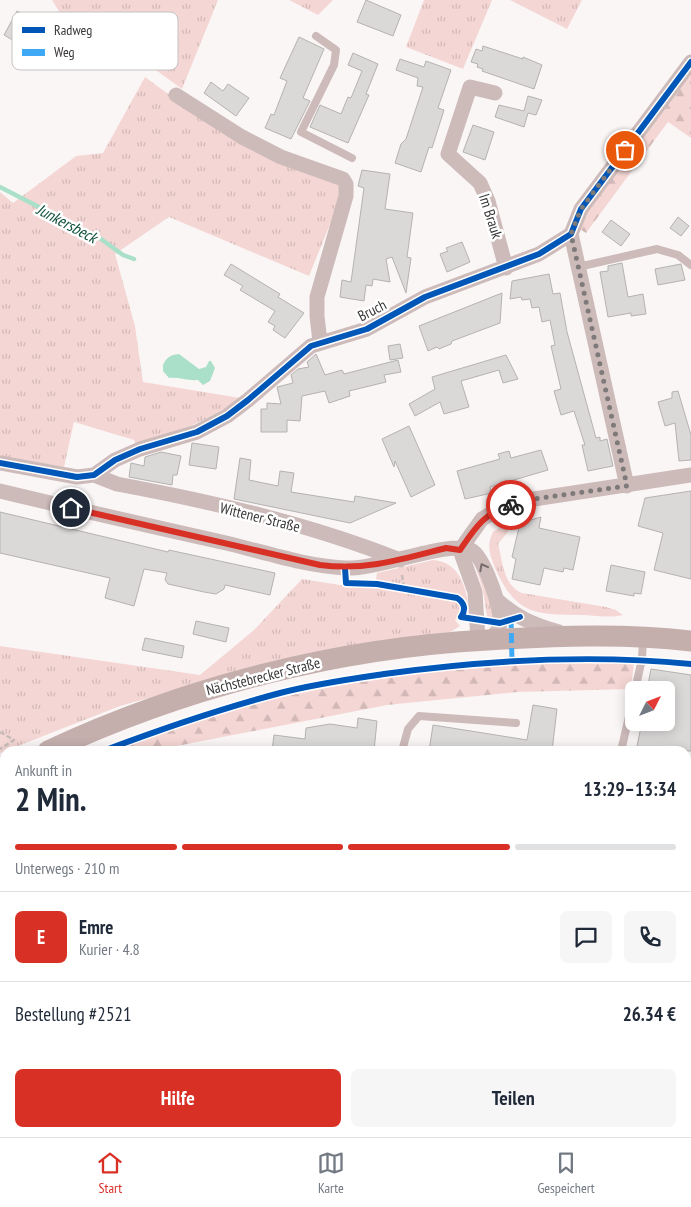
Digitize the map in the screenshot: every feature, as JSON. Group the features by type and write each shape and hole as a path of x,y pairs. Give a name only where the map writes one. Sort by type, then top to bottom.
{"main road":[{"path":"483,640 570,636 643,637 691,642"},
{"name":"Nächstebrecker Straße","path":"60,746 126,718 196,693 272,673 383,651 483,640"}],"street":[{"path":"627,486 571,234 581,209 691,62"},
{"name":"Im Brauk","path":"495,93 470,87 448,154 480,184 488,201 506,268"},
{"path":"176,95 242,137 282,157 343,179 346,184 346,196 317,296 316,316 320,342"},
{"name":"Bruch","path":"94,475 115,460 140,449 197,432 227,416 275,378 300,354 320,342 368,329 425,297 539,254 571,234"},
{"path":"0,463 77,477 94,475"},
{"name":"Wittener Straße","path":"94,475 117,484 276,519 364,546 400,560"},
{"path":"460,550 482,519 499,509 534,499 691,475"},
{"path":"0,491 320,565 345,568 364,567 446,548 470,550 476,554 488,578 500,611 500,623 497,633 483,640 475,592 460,550"},
{"path":"495,597 509,610 532,625 570,636"}],"lane":[{"path":"316,36 336,50 334,65 301,132 352,158"},
{"path":"578,267 657,249 678,255 691,265"},
{"path":"637,681 642,659 643,637"},
{"path":"403,746 408,729 419,716 516,723"},
{"path":"623,746 626,731"}],"path":[{"path":"362,583 404,588 457,598 462,601 464,606"},
{"path":"0,732 14,740 5,746"}],"green space":[{"path":"52,0 218,0 182,89 156,70 178,70 178,12 59,12"},
{"path":"289,0 333,0 318,15"},
{"path":"424,0 492,0 463,69 406,47"},
{"path":"510,0 582,0 567,29"},
{"path":"691,62 691,138 668,122 586,233 578,228 579,215"},
{"path":"145,77 175,99 340,186 337,207 309,276 169,217 115,254 135,326 143,382 240,398 228,407 177,431 136,445 134,440 74,422 64,467 0,456 0,192 13,203 76,156 103,153"},
{"path":"507,523 508,532 498,544 507,579 516,589 522,593 606,607 616,610 623,615 609,617 541,613 530,610 520,604 511,596 503,584 495,568 490,550 493,532"},
{"path":"473,559 494,605 494,618 487,617 483,590"},
{"path":"433,560 448,564 458,574 468,602 455,620 460,626 450,632 281,661 120,706 18,746 0,746 0,646 200,675 254,630 302,579 340,585 375,586 377,573"},
{"path":"567,662 634,663 632,681 625,681 625,689 517,692 387,705 177,746 125,746 223,712 279,698 335,686 450,670"}],"shaded area":[{"path":"179,354 199,369 206,367 209,361 211,361 215,368 210,381 203,385 198,380 169,378 163,371 163,365 169,357"}],"building":[{"path":"366,0 401,15 393,36 357,22"},
{"path":"12,20 12,40 4,35"},
{"path":"299,37 324,49 303,98 310,101 291,139 265,128 271,114 274,115 287,81 280,78"},
{"path":"483,46 523,59 523,57 542,65 534,89 482,71 483,69 477,67 478,64 471,62 476,49 482,51"},
{"path":"353,53 378,64 366,94 369,95 348,143 310,127 320,105 341,114 348,97 351,98 362,71 348,65"},
{"path":"400,59 424,67 426,61 451,70 438,108 444,110 432,148 429,147 421,172 395,163 401,144 406,139 423,87 417,86 418,78 396,70"},
{"path":"211,82 223,91 228,84 249,98 236,116 204,93"},
{"path":"528,96 542,100 536,115 528,113 524,127 495,117 499,105 524,111"},
{"path":"473,125 494,132 485,160 463,152"},
{"path":"362,170 390,174 385,209 413,213 407,257 411,258 406,293 392,257 386,259 390,282 373,279 372,286 366,285 364,301 340,297 342,280 351,282 364,188 358,186"},
{"path":"678,217 689,226 681,236 670,228"},
{"path":"611,220 630,234 621,246 602,232"},
{"path":"462,242 470,262 447,272 440,254 448,251 446,248"},
{"path":"622,263 628,297 643,294 646,314 631,316 631,313 608,317 600,272 608,271 608,266"},
{"path":"231,264 280,294 278,297 304,313 285,338 273,330 275,326 268,322 275,311 240,290 243,286 224,275"},
{"path":"681,264 685,280 658,285 655,269"},
{"path":"549,274 553,294 560,293 567,332 596,438 600,437 600,441 607,439 613,466 588,471 582,445 585,445 574,411 561,415 554,391 561,389 551,346 555,345 550,320 542,322 539,307 532,308 530,299 522,300 521,297 510,299 512,281"},
{"path":"502,293 500,323 452,341 451,344 439,349 437,347 428,351 419,326"},
{"path":"400,344 403,358 390,360 388,346"},
{"path":"316,354 325,375 342,370 344,374 398,360 401,372 384,375 386,382 349,391 350,396 329,403 325,391 302,396 300,421 287,420 287,432 261,432 261,409 267,409 267,403 281,404 277,387 293,383 291,375 298,369 309,367 307,362"},
{"path":"506,355 518,379 503,383 499,370 461,381 469,407 444,414 440,402 415,416 409,404 435,389 432,377"},
{"path":"678,391 691,435 691,460 679,461 675,423 665,426 658,402 672,398 672,392"},
{"path":"409,426 435,485 411,497 395,461 394,467 382,439"},
{"path":"192,443 219,447 216,469 189,465"},
{"path":"541,450 548,470 490,487 492,493 465,499 457,471 500,459 498,454 509,451 511,458"},
{"path":"161,452 181,456 177,475 173,475 172,485 129,477 131,463 144,466 145,457"},
{"path":"240,458 251,460 249,480 278,486 280,471 294,473 291,492 354,502 355,496 396,503 350,523 234,499"},
{"path":"691,491 691,579 654,570 663,533 638,526 645,498"},
{"path":"0,512 168,552 169,550 275,573 270,595 225,585 224,589 216,594 204,592 168,584 165,580 167,573 144,569 134,606 105,598 110,578 0,553"},
{"path":"541,517 539,528 580,537 573,570 564,568 563,572 544,568 540,585 512,579 516,559 512,557 520,523"},
{"path":"611,565 645,572 641,594 634,593 634,596 606,591"},
{"path":"196,621 229,628 226,642 193,634"},
{"path":"145,638 184,646 182,658 142,650"},
{"path":"651,669 691,675 691,746 637,746 640,731 675,731 675,681 649,681"},
{"path":"533,705 557,709 553,746 430,746 433,725 527,740"},
{"path":"358,718 377,721 374,746 273,746 274,735 305,739 306,728 330,724 357,728"}],"waterway":[{"name":"Junkersbeck","path":"0,187 101,239 123,255 134,259"}],"marked path":[{"path":"511,618 512,661"}],"cycle path":[{"path":"0,463 77,477 94,475 115,460 140,449 197,432 227,416 311,346 367,329 425,297 539,254 571,234 581,209 691,62"},
{"path":"345,568 346,583 377,584 457,598 464,607 461,617 500,623 520,617"},
{"path":"117,746 258,699 306,687 371,676 461,665 538,660 614,659 691,664"}],"way so far":[{"path":"511,505 534,499 627,486 571,234 581,209 625,150"}],"route":[{"path":"71,508 320,565 345,568 364,567 400,560 446,548 460,550 482,519 499,509 511,505"}]}
